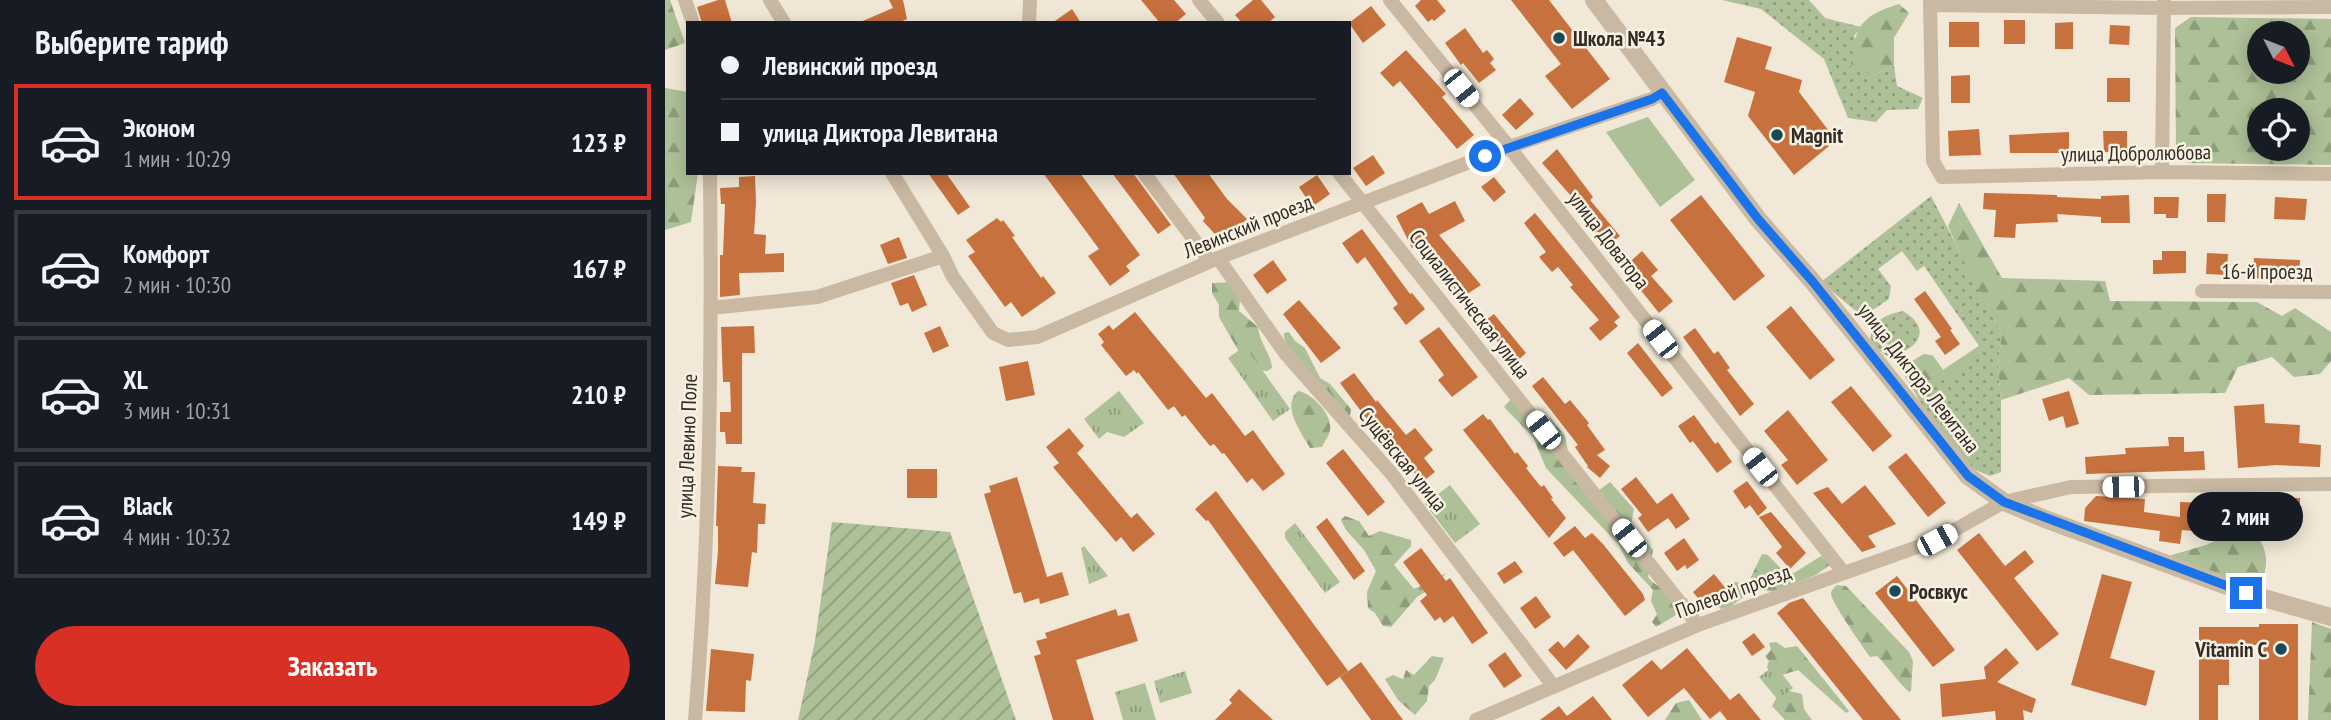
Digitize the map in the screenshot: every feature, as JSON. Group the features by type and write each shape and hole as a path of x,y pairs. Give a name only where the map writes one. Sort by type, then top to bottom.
{"street":[{"path":"685,0 692,21"},
{"path":"770,0 783,21"},
{"path":"1029,21 1030,0"},
{"path":"1199,0 1216,21"},
{"name":"улица Доватора","path":"1390,0 1844,573"},
{"name":"улица Диктора Левитана","path":"1594,0 1758,219 1813,282 1968,476 2004,502 2246,593 2331,617"},
{"path":"1930,2 2331,7"},
{"name":"улица Добролюбова","path":"1930,2 1933,161 1942,177 2162,172 2331,174"},
{"path":"2162,172 2164,4"},
{"name":"Левинский проезд","path":"943,256 953,278 993,333 1008,340 1037,337 1214,260 1509,147 1652,99 1662,93"},
{"name":"улица Левино Поле","path":"695,720 702,629 711,308 710,175"},
{"path":"711,308 817,297 943,256 893,175"},
{"name":"Сущёвская улица","path":"1146,175 1286,353 1391,473 1554,687"},
{"name":"Социалистическая улица","path":"1341,175 1698,625"},
{"name":"16-й проезд","path":"2203,291 2331,292"},
{"name":"Полевой проезд","path":"1476,720 1698,625 1937,540 2004,502 2071,488 2331,484"}],"green space":[{"path":"665,0 670,0 685,43 665,50"},
{"path":"1722,0 1809,0 1825,18 1861,27 1854,36 1873,75 1894,66 1897,86 1923,98 1918,109 1887,110 1876,122 1848,118 1824,59 1761,9"},
{"path":"1899,4 1909,13 1894,38 1894,66 1873,75 1851,68 1854,43 1861,26 1875,14"},
{"path":"2191,17 2331,19 2331,165 2188,163 2176,151 2175,28"},
{"path":"665,88 686,92 686,175 698,175 691,222 665,230"},
{"path":"1648,117 1695,180 1660,207 1606,132"},
{"path":"1931,196 2002,333 1998,365 2001,472 1990,476 1973,469 1928,415 1905,376 1909,363 1924,354 1933,356 1943,370 1979,346 1924,266 1917,271 1902,251 1878,269 1891,286 1889,299 1870,312 1857,312 1821,282"},
{"path":"1959,203 2002,278 2105,281 2110,301 2257,302 2282,316 2295,308 2331,332 2331,361 2320,374 2294,377 2272,357 2238,367 2225,393 2089,395 2069,378 2001,400 1998,365 2002,333 1948,226"},
{"path":"1235,282 1240,298 1239,311 1258,327 1260,338 1270,358 1272,368 1267,371 1257,370 1249,358 1238,350 1219,317 1219,305 1212,293 1212,283"},
{"path":"1903,311 1918,325 1918,339 1906,350 1887,356 1877,349 1870,338 1872,332 1882,319"},
{"path":"1289,332 1295,341 1305,348 1320,378 1330,384 1351,409 1350,417 1310,377 1291,353 1284,333"},
{"path":"1245,346 1290,409 1273,421 1228,358"},
{"path":"1979,346 1984,352 1974,357 1956,379 1940,377 1923,393 1919,379 1909,363 1924,354 1933,356 1943,370"},
{"path":"1119,391 1144,423 1124,437 1107,432 1099,439 1084,419"},
{"path":"1298,391 1315,400 1328,418 1330,430 1322,447 1310,448 1294,419 1291,404"},
{"path":"1511,399 1543,435 1550,417 1565,436 1568,452 1598,491 1610,482 1634,509 1631,525 1653,550 1648,577 1657,585 1688,600 1686,609 1656,627 1652,622 1657,614 1651,601 1653,590 1628,563 1619,545 1546,468 1533,437 1504,407"},
{"path":"1450,485 1480,524 1455,543 1425,504"},
{"path":"1345,516 1359,521 1369,536 1380,531 1411,540 1411,546 1394,565 1414,589 1446,573 1435,586 1417,597 1391,627 1383,626 1375,613 1368,608 1367,592 1376,571 1364,550 1346,530 1341,520"},
{"path":"832,522 950,532 1016,720 798,720 815,641"},
{"path":"1295,523 1340,582 1325,593 1285,538 1285,532"},
{"path":"2239,530 2253,532 2263,546 2266,565 2261,588 2165,557 2206,545"},
{"path":"1084,546 1108,576 1089,584 1081,548"},
{"path":"1762,554 1768,555 1787,575 1821,556 1831,564 1816,575 1773,592 1756,588 1730,607 1721,609 1718,606 1734,592 1733,582 1748,583"},
{"path":"1837,585 1846,586 1909,652 1913,661 1911,691 1905,688 1877,656 1870,657 1861,645 1832,598 1832,591"},
{"path":"2312,622 2331,629 2331,720 2308,720"},
{"path":"1776,642 1785,648 1797,646 1849,711 1846,713 1798,670 1779,676 1771,675 1767,667 1769,661 1765,656 1771,650 1769,643"},
{"path":"1432,656 1444,658 1435,680 1429,686 1427,701 1415,715 1398,700 1385,679 1393,675 1403,679 1406,670 1414,675"},
{"path":"1775,665 1793,688 1778,700 1759,677"},
{"path":"1185,671 1192,693 1160,703 1154,681"},
{"path":"1145,683 1156,720 1123,720 1115,692"},
{"path":"1781,689 1802,694 1804,709 1812,720 1785,720 1772,706"},
{"path":"1689,700 1702,720 1665,720 1676,703"}],"building":[{"path":"725,0 731,21 701,21 697,7"},
{"path":"889,0 903,0 907,19 863,21 893,8"},
{"path":"1141,0 1174,0 1186,14 1177,21 1158,21"},
{"path":"1253,0 1261,0 1275,17 1270,21 1240,21 1235,15"},
{"path":"1421,0 1437,0 1446,11 1434,21 1432,19 1428,22 1415,6"},
{"path":"1511,0 1549,0 1610,79 1572,109 1545,76 1561,64"},
{"path":"1371,6 1386,25 1363,43 1351,26 1351,21"},
{"path":"1072,9 1080,21 1055,21"},
{"path":"2004,20 2025,20 2025,44 2004,44"},
{"path":"1949,22 1979,22 1979,47 1949,47"},
{"path":"2073,22 2073,49 2055,49 2055,23"},
{"path":"2110,25 2130,26 2129,45 2109,44"},
{"path":"1465,28 1483,53 1487,50 1494,59 1490,63 1496,70 1479,83 1445,43"},
{"path":"1737,37 1772,47 1765,69 1802,80 1799,92 1832,135 1824,140 1829,146 1794,175 1748,116 1755,92 1724,82"},
{"path":"1406,50 1446,94 1442,97 1474,135 1457,149 1400,81 1393,87 1380,73"},
{"path":"1970,75 1970,103 1951,103 1951,76"},
{"path":"2107,78 2130,78 2130,102 2107,102"},
{"path":"1520,98 1534,114 1516,130 1502,115"},
{"path":"1979,129 1981,155 1949,156 1948,131"},
{"path":"2103,131 2127,131 2127,152 2104,152"},
{"path":"2069,132 2069,153 2010,153 2009,135"},
{"path":"1557,149 1593,197 1590,200 1620,236 1607,246 1569,199 1572,197 1542,163"},
{"path":"1373,155 1385,173 1366,186 1353,168"},
{"path":"929,175 947,175 970,207 958,215"},
{"path":"1044,175 1081,175 1140,255 1126,266 1130,271 1110,286 1088,256 1099,249"},
{"path":"1114,175 1134,175 1171,225 1158,234"},
{"path":"1174,175 1209,175 1227,199 1247,219 1222,242 1203,221 1205,218"},
{"path":"1317,175 1330,194 1312,207 1299,187"},
{"path":"755,176 754,234 766,235 765,254 784,253 784,272 739,273 740,295 720,297 720,255 723,255 725,204 721,204 720,188 739,187 739,177"},
{"path":"1494,177 1506,192 1494,202 1481,187"},
{"path":"1984,193 2101,199 2101,196 2129,195 2130,223 2101,223 2101,217 2057,214 2058,222 2016,224 2015,238 1994,237 1996,210 1983,209"},
{"path":"2207,194 2226,194 2225,222 2207,222"},
{"path":"1701,195 1765,276 1734,301 1670,220"},
{"path":"2154,197 2179,197 2178,218 2154,214"},
{"path":"2275,197 2307,199 2305,220 2274,219"},
{"path":"1455,201 1465,221 1439,235 1481,285 1461,298 1418,245 1412,248 1396,216 1422,202 1429,214"},
{"path":"1535,213 1620,317 1614,322 1618,326 1600,341 1589,328 1599,320 1570,287 1573,285 1558,267 1552,272 1539,257 1546,252 1524,223"},
{"path":"997,218 1001,222 1003,220 1041,278 1043,276 1056,293 1022,317 1011,302 1005,307 968,256 975,252 966,240"},
{"path":"1362,229 1410,294 1412,293 1425,309 1406,325 1393,308 1398,304 1365,257 1357,264 1342,243"},
{"path":"899,237 907,258 888,264 880,245"},
{"path":"1642,251 1658,270 1651,276 1673,301 1659,313 1623,268"},
{"path":"2162,251 2186,251 2186,273 2153,274 2153,260 2162,260"},
{"path":"2207,253 2228,254 2227,275 2206,274"},
{"path":"2254,258 2300,260 2299,281 2253,278"},
{"path":"1273,260 1287,280 1267,294 1253,275"},
{"path":"914,275 927,305 912,312 908,303 900,306 891,283"},
{"path":"1925,291 1960,344 1945,355 1935,341 1941,337 1914,299"},
{"path":"1299,300 1341,348 1321,363 1283,314"},
{"path":"1791,306 1835,360 1810,380 1766,327"},
{"path":"1135,312 1206,398 1212,393 1245,436 1253,430 1285,474 1263,491 1252,478 1247,483 1224,453 1214,444 1210,446 1185,415 1182,417 1174,406 1168,410 1138,372 1137,374 1134,370 1126,376 1101,345 1104,342 1098,334 1109,325 1113,330"},
{"path":"1494,314 1526,353 1515,363 1482,323"},
{"path":"754,326 755,353 742,353 742,444 726,444 725,432 720,432 720,412 731,412 730,382 723,382 721,327"},
{"path":"940,326 949,346 933,353 924,333"},
{"path":"1439,327 1478,377 1452,397 1438,380 1444,375 1419,341"},
{"path":"1695,328 1714,354 1718,351 1730,368 1727,370 1754,404 1740,416 1683,337"},
{"path":"1638,343 1673,388 1662,397 1627,353"},
{"path":"1028,361 1035,395 1006,401 999,367"},
{"path":"1354,373 1406,435 1415,428 1433,450 1424,458 1435,472 1422,482 1380,432 1378,434 1340,383"},
{"path":"1543,377 1565,404 1570,400 1589,423 1587,425 1605,450 1597,455 1610,466 1600,478 1587,467 1575,447 1578,445 1532,386"},
{"path":"1851,386 1892,436 1873,452 1831,402"},
{"path":"2069,391 2079,424 2066,428 2063,416 2049,421 2042,399"},
{"path":"2264,404 2265,423 2300,425 2299,443 2321,445 2320,467 2277,465 2238,468 2234,406"},
{"path":"1788,410 1828,460 1797,485 1781,465 1788,460 1764,431"},
{"path":"1483,414 1490,419 1515,454 1517,452 1541,487 1544,485 1566,518 1549,538 1463,430"},
{"path":"1694,415 1732,462 1717,473 1678,426"},
{"path":"1069,428 1084,446 1077,453 1131,518 1137,513 1155,534 1133,552 1121,537 1116,542 1053,467 1059,463 1046,447"},
{"path":"2168,437 2184,437 2184,452 2204,451 2205,470 2086,474 2085,457 2126,454 2125,448 2169,446"},
{"path":"1343,449 1385,502 1368,516 1326,463"},
{"path":"1906,453 1946,503 1928,517 1888,467"},
{"path":"718,466 742,467 741,472 755,472 753,503 766,504 765,524 758,524 757,553 752,552 748,587 715,584 718,551"},
{"path":"907,469 937,469 937,498 907,498"},
{"path":"1017,477 1047,577 1062,572 1069,595 1040,604 1039,598 1024,603 1021,592 1014,594 984,494 991,492 989,486"},
{"path":"1636,477 1657,504 1672,493 1690,519 1676,529 1668,518 1648,532 1638,518 1642,515 1621,489"},
{"path":"1747,481 1767,508 1758,516 1750,505 1745,509 1733,491"},
{"path":"1865,485 1896,524 1868,536 1876,547 1862,552 1813,493 1828,487 1842,504"},
{"path":"1216,491 1348,671 1327,686 1208,520 1195,509"},
{"path":"2096,496 2145,499 2144,512 2180,517 2180,502 2207,503 2207,532 2182,530 2180,544 2159,541 2160,531 2084,521 2085,508"},
{"path":"2300,498 2300,528 2274,528 2275,518 2228,520 2227,500"},
{"path":"1771,512 1806,553 1790,569 1776,553 1782,547 1759,517"},
{"path":"1327,518 1365,571 1354,580 1316,527"},
{"path":"1575,526 1585,538 1592,533 1603,544 1643,594 1645,600 1625,616 1573,550 1564,557 1553,543"},
{"path":"1979,533 2005,566 2025,550 2034,562 2014,578 2059,634 2037,651 1957,550"},
{"path":"1684,538 1699,560 1687,569 1685,565 1677,571 1664,553"},
{"path":"1421,548 1446,581 1450,578 1488,633 1472,644 1453,616 1444,623 1440,617 1435,621 1420,601 1427,595 1403,562"},
{"path":"1515,561 1523,572 1504,584 1497,573"},
{"path":"1714,574 1727,590 1706,608 1693,592"},
{"path":"2102,574 2132,582 2110,658 2155,671 2146,706 2071,685"},
{"path":"1897,576 1955,650 1933,667 1875,593"},
{"path":"1536,596 1551,617 1535,629 1520,608"},
{"path":"1803,598 1901,720 1863,720 1777,613 1789,603"},
{"path":"1116,609 1118,616 1129,613 1138,641 1076,660 1094,720 1053,720 1034,656 1041,654 1036,641 1047,638 1045,633"},
{"path":"2259,624 2298,624 2298,720 2259,720 2259,645 2229,645 2229,685 2218,685 2218,720 2199,720 2199,627 2259,627"},
{"path":"1754,633 1765,647 1752,656 1742,642"},
{"path":"1578,634 1590,647 1566,670 1548,650 1558,641 1564,648"},
{"path":"1687,648 1730,700 1739,693 1761,720 1727,720 1720,711 1710,719 1684,688 1648,717 1622,685 1652,660 1661,670"},
{"path":"2006,648 2019,663 1997,682 2036,699 2032,713 2023,710 2024,720 1996,720 1995,711 1942,717 1940,684 1986,679 1984,667"},
{"path":"711,649 754,654 751,681 746,680 745,712 706,711"},
{"path":"1505,652 1522,676 1504,688 1488,665"},
{"path":"1361,662 1403,720 1371,720 1340,677"},
{"path":"1239,689 1273,720 1215,720 1232,703 1229,700"},
{"path":"1593,696 1612,720 1540,720 1559,706 1567,716"}],"place":[{"name":"Школа №43","path":"1559,38"},
{"name":"Magnit","path":"1777,135"},
{"name":"Росвкус","path":"1895,591"},
{"name":"Vitamin C","path":"2281,649"}],"route":[{"path":"1485,156 1652,99 1662,93 1758,219 1813,282 1968,476 2004,502 2246,593"}]}
